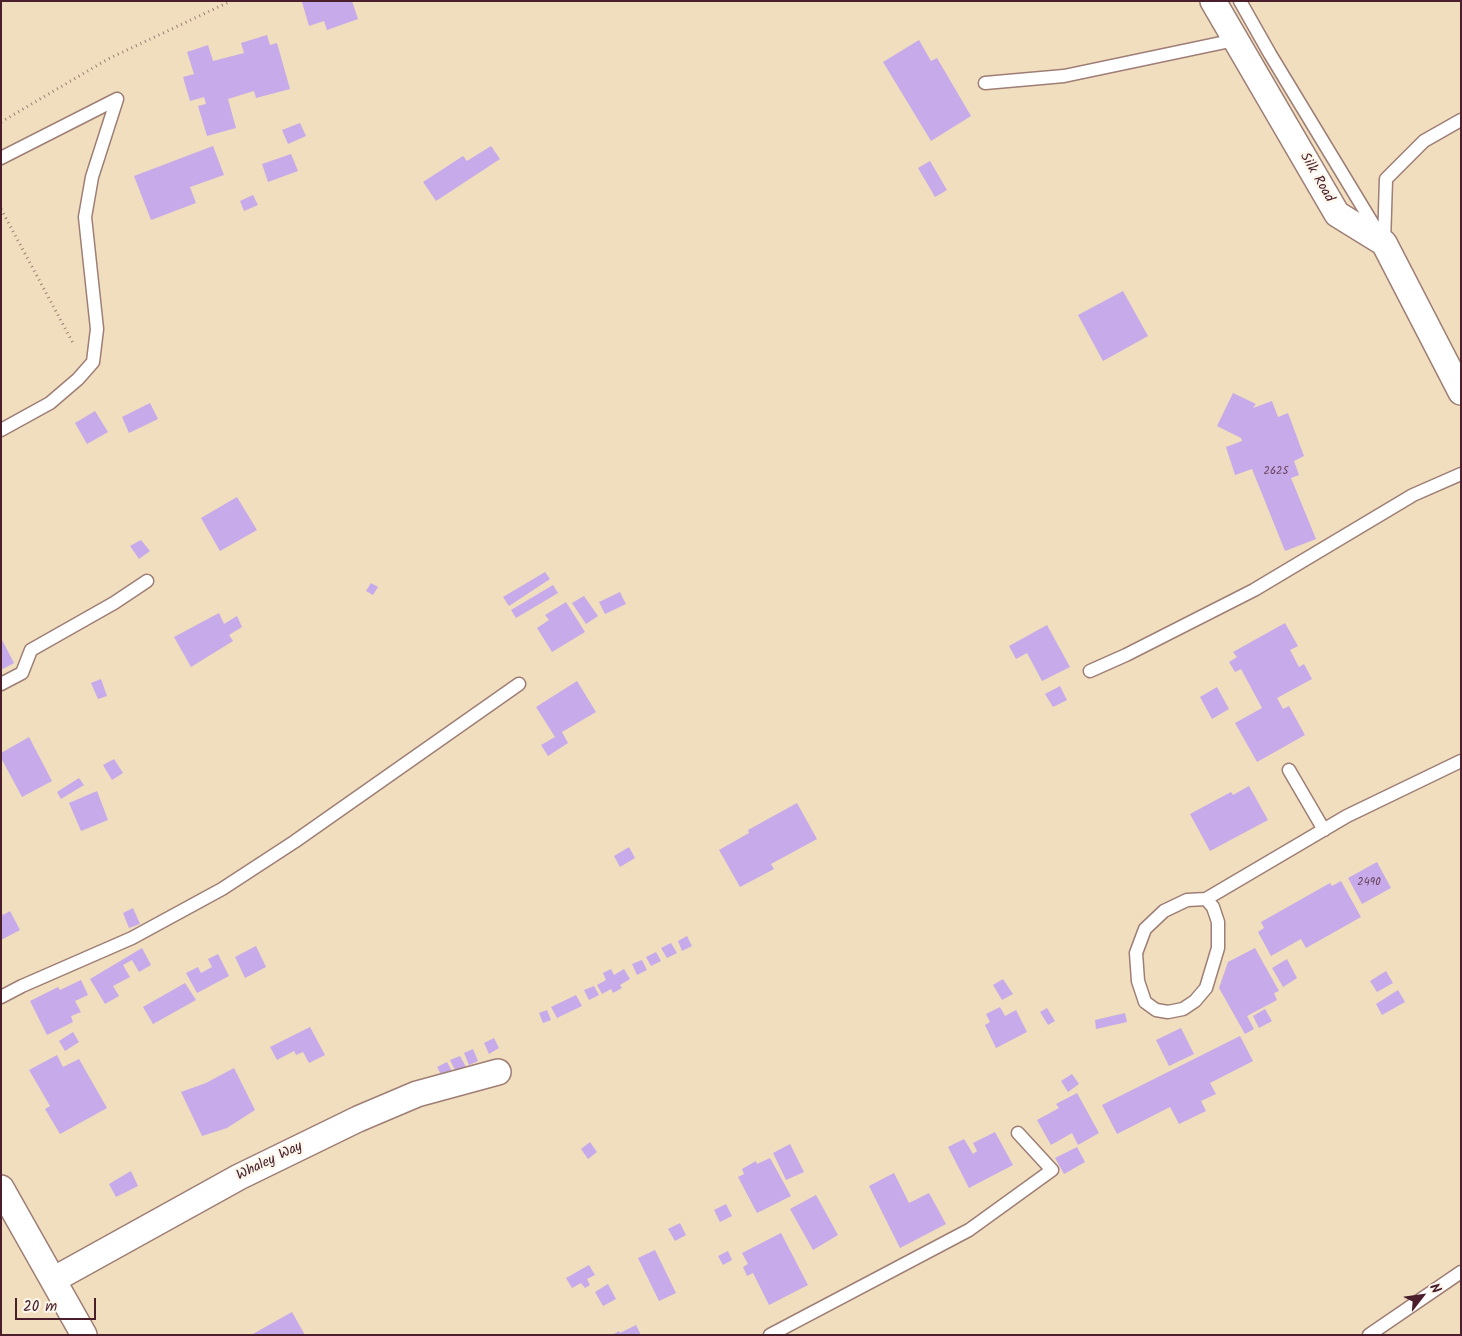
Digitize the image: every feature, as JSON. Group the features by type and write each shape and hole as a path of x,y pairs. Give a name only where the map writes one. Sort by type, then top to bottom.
{"street":[{"name":"Silk Road","path":"1213,1 1337,214 1384,243"},
{"path":"1384,243 1461,392"},
{"name":"Whaley Way","path":"53,1280 239,1177 358,1119 417,1094 498,1072"},
{"path":"1,1188 84,1335"}],"lane":[{"path":"1240,1 1384,243"},
{"path":"985,82 1064,76 1235,40"},
{"path":"1,158 117,99 92,177 85,217 97,329 93,362 50,403 1,430"},
{"path":"1384,243 1386,180 1424,141 1461,120"},
{"path":"1090,670 1126,655 1254,590 1413,495 1461,474"},
{"path":"1,684 22,673 31,650 114,603 147,581"},
{"path":"1,997 132,938 222,889 294,842 519,684"},
{"path":"1206,899 1213,908 1218,922 1218,948 1206,988 1196,1001 1183,1009 1168,1012 1156,1010 1145,1002 1138,981 1136,953 1145,929 1164,911 1187,900 1206,899 1347,816 1461,761"},
{"path":"1289,770 1324,830"},
{"path":"770,1335 969,1230 1052,1170 1018,1133"},
{"path":"1369,1335 1461,1272"}],"path":[{"path":"1,122 108,59 231,1"},
{"path":"1,209 86,369"}],"building":[{"path":"352,1 358,19 327,30 324,21 309,26 302,2"},
{"path":"267,35 270,45 277,43 290,89 256,98 254,91 228,99 236,128 207,136 198,106 206,104 204,97 190,101 183,77 194,74 187,52 208,45 213,61 244,53 241,43"},
{"path":"919,40 931,61 937,58 971,116 931,141 883,62"},
{"path":"300,123 306,136 288,144 282,130"},
{"path":"213,146 224,175 190,187 196,203 151,220 134,176"},
{"path":"491,146 500,159 436,201 423,182 463,156 467,161"},
{"path":"291,154 298,171 268,182 262,164"},
{"path":"930,161 947,190 935,197 918,168"},
{"path":"253,195 258,205 244,211 240,201"},
{"path":"1123,291 1148,336 1103,361 1078,315"},
{"path":"1233,393 1256,404 1253,408 1272,401 1278,417 1288,413 1304,456 1294,461 1299,475 1291,478 1316,539 1285,551 1252,469 1235,475 1226,447 1242,441 1241,438 1217,426"},
{"path":"150,403 158,419 129,433 122,417"},
{"path":"95,411 108,432 87,444 75,423"},
{"path":"237,497 257,530 220,551 201,518"},
{"path":"141,540 150,551 139,559 130,546"},
{"path":"545,572 550,579 509,606 503,597"},
{"path":"371,583 378,587 373,595 366,591"},
{"path":"553,585 558,593 516,618 511,610"},
{"path":"620,592 626,604 605,614 599,602"},
{"path":"584,596 598,616 586,624 572,603"},
{"path":"566,602 585,632 552,652 537,628 549,620 545,615"},
{"path":"219,613 224,624 237,616 242,627 229,635 233,641 191,667 174,637"},
{"path":"1285,623 1298,646 1290,650 1299,667 1304,664 1312,679 1277,698 1283,709 1289,706 1305,735 1257,762 1235,723 1262,708 1241,669 1235,672 1229,662 1237,657 1233,652"},
{"path":"1047,625 1070,667 1042,681 1027,653 1016,659 1009,646"},
{"path":"1,638 14,663 1,670"},
{"path":"101,679 107,696 98,699 91,683"},
{"path":"577,681 596,712 562,732 568,743 548,756 541,745 555,737 536,707"},
{"path":"1060,686 1067,700 1053,707 1045,694"},
{"path":"1217,687 1229,709 1212,719 1200,697"},
{"path":"29,737 52,781 22,797 1,758 1,753"},
{"path":"114,759 123,773 112,780 103,765"},
{"path":"79,778 84,785 61,799 57,792"},
{"path":"1249,786 1268,820 1210,851 1190,814 1231,792 1233,795"},
{"path":"97,791 108,820 81,831 69,803"},
{"path":"797,803 817,839 771,864 774,869 740,887 719,850 749,833 748,830"},
{"path":"629,847 635,858 620,867 614,856"},
{"path":"1377,862 1391,888 1362,904 1348,878"},
{"path":"1341,881 1361,917 1306,948 1301,939 1271,956 1258,932 1264,928 1261,922 1330,883 1332,886"},
{"path":"133,908 140,924 129,928 123,913"},
{"path":"1,911 3,915 10,911 20,930 1,940"},
{"path":"687,936 692,946 682,951 678,941"},
{"path":"671,943 677,953 667,958 661,948"},
{"path":"256,946 266,967 245,978 235,957"},
{"path":"142,948 151,965 139,972 132,960 123,965 130,977 113,986 119,996 105,1004 90,979"},
{"path":"1255,948 1279,991 1274,993 1277,1000 1247,1016 1254,1029 1245,1034 1219,988 1228,962"},
{"path":"656,952 661,961 651,966 646,957"},
{"path":"218,954 229,976 197,993 186,973 198,967 201,973 212,967 208,959"},
{"path":"1287,959 1297,978 1283,987 1272,968"},
{"path":"642,960 647,970 637,975 632,964"},
{"path":"611,969 614,975 624,969 630,979 620,985 622,988 613,993 611,989 602,994 597,985 606,980 603,973"},
{"path":"1386,971 1393,983 1377,992 1370,981"},
{"path":"1003,979 1013,994 1002,1000 993,985"},
{"path":"81,980 88,995 75,1001 81,1012 71,1016 73,1022 47,1035 30,1001 58,987 60,990"},
{"path":"185,983 196,1000 153,1024 143,1007"},
{"path":"594,986 599,995 589,1000 584,990"},
{"path":"1398,990 1405,1002 1382,1015 1376,1004"},
{"path":"576,995 582,1006 557,1018 551,1007"},
{"path":"1000,1007 1005,1016 1016,1010 1027,1032 996,1048 985,1025 990,1022 986,1014"},
{"path":"1047,1008 1055,1021 1048,1025 1040,1012"},
{"path":"1265,1009 1272,1021 1259,1028 1253,1016"},
{"path":"547,1010 551,1020 543,1023 539,1013"},
{"path":"1125,1013 1127,1022 1096,1029 1095,1020"},
{"path":"310,1027 325,1055 309,1063 303,1052 296,1055 294,1051 277,1060 270,1047"},
{"path":"1181,1028 1194,1054 1169,1066 1156,1040"},
{"path":"73,1032 79,1042 65,1051 59,1041"},
{"path":"1240,1036 1253,1061 1210,1083 1216,1094 1201,1101 1206,1111 1179,1124 1170,1107 1117,1134 1102,1105"},
{"path":"494,1038 499,1048 489,1054 484,1043"},
{"path":"473,1049 478,1061 469,1065 464,1053"},
{"path":"57,1055 63,1067 79,1059 107,1108 60,1134 45,1109 50,1106 29,1070"},
{"path":"460,1056 466,1067 456,1072 450,1060"},
{"path":"447,1062 453,1073 443,1078 437,1067"},
{"path":"234,1068 255,1110 227,1128 202,1136 181,1092 206,1083"},
{"path":"1072,1074 1079,1084 1068,1092 1061,1081"},
{"path":"1077,1093 1099,1133 1078,1145 1072,1133 1051,1145 1037,1120 1059,1108 1056,1104"},
{"path":"995,1132 1013,1165 969,1188 948,1147 964,1139 973,1154 977,1151 973,1143"},
{"path":"590,1142 597,1152 588,1159 581,1149"},
{"path":"790,1144 804,1172 786,1180 773,1153"},
{"path":"1077,1147 1085,1162 1064,1174 1055,1158"},
{"path":"770,1158 791,1196 757,1213 738,1177 744,1174 742,1169 756,1161 757,1164"},
{"path":"131,1171 138,1186 116,1197 109,1184"},
{"path":"894,1173 909,1203 929,1193 946,1224 900,1248 869,1186"},
{"path":"816,1195 838,1235 813,1250 790,1209"},
{"path":"726,1204 732,1216 720,1222 714,1210"},
{"path":"680,1223 686,1235 675,1241 668,1229"},
{"path":"781,1233 808,1285 769,1305 753,1273 747,1276 743,1267 748,1264 742,1253"},
{"path":"655,1250 676,1293 659,1301 638,1258"},
{"path":"728,1251 732,1260 723,1265 718,1256"},
{"path":"589,1265 595,1275 587,1279 590,1285 585,1288 581,1283 572,1288 566,1278"},
{"path":"608,1284 616,1299 603,1306 595,1292"},
{"path":"292,1312 305,1335 251,1335"},
{"path":"636,1325 641,1335 612,1335 619,1331 620,1333"}]}
